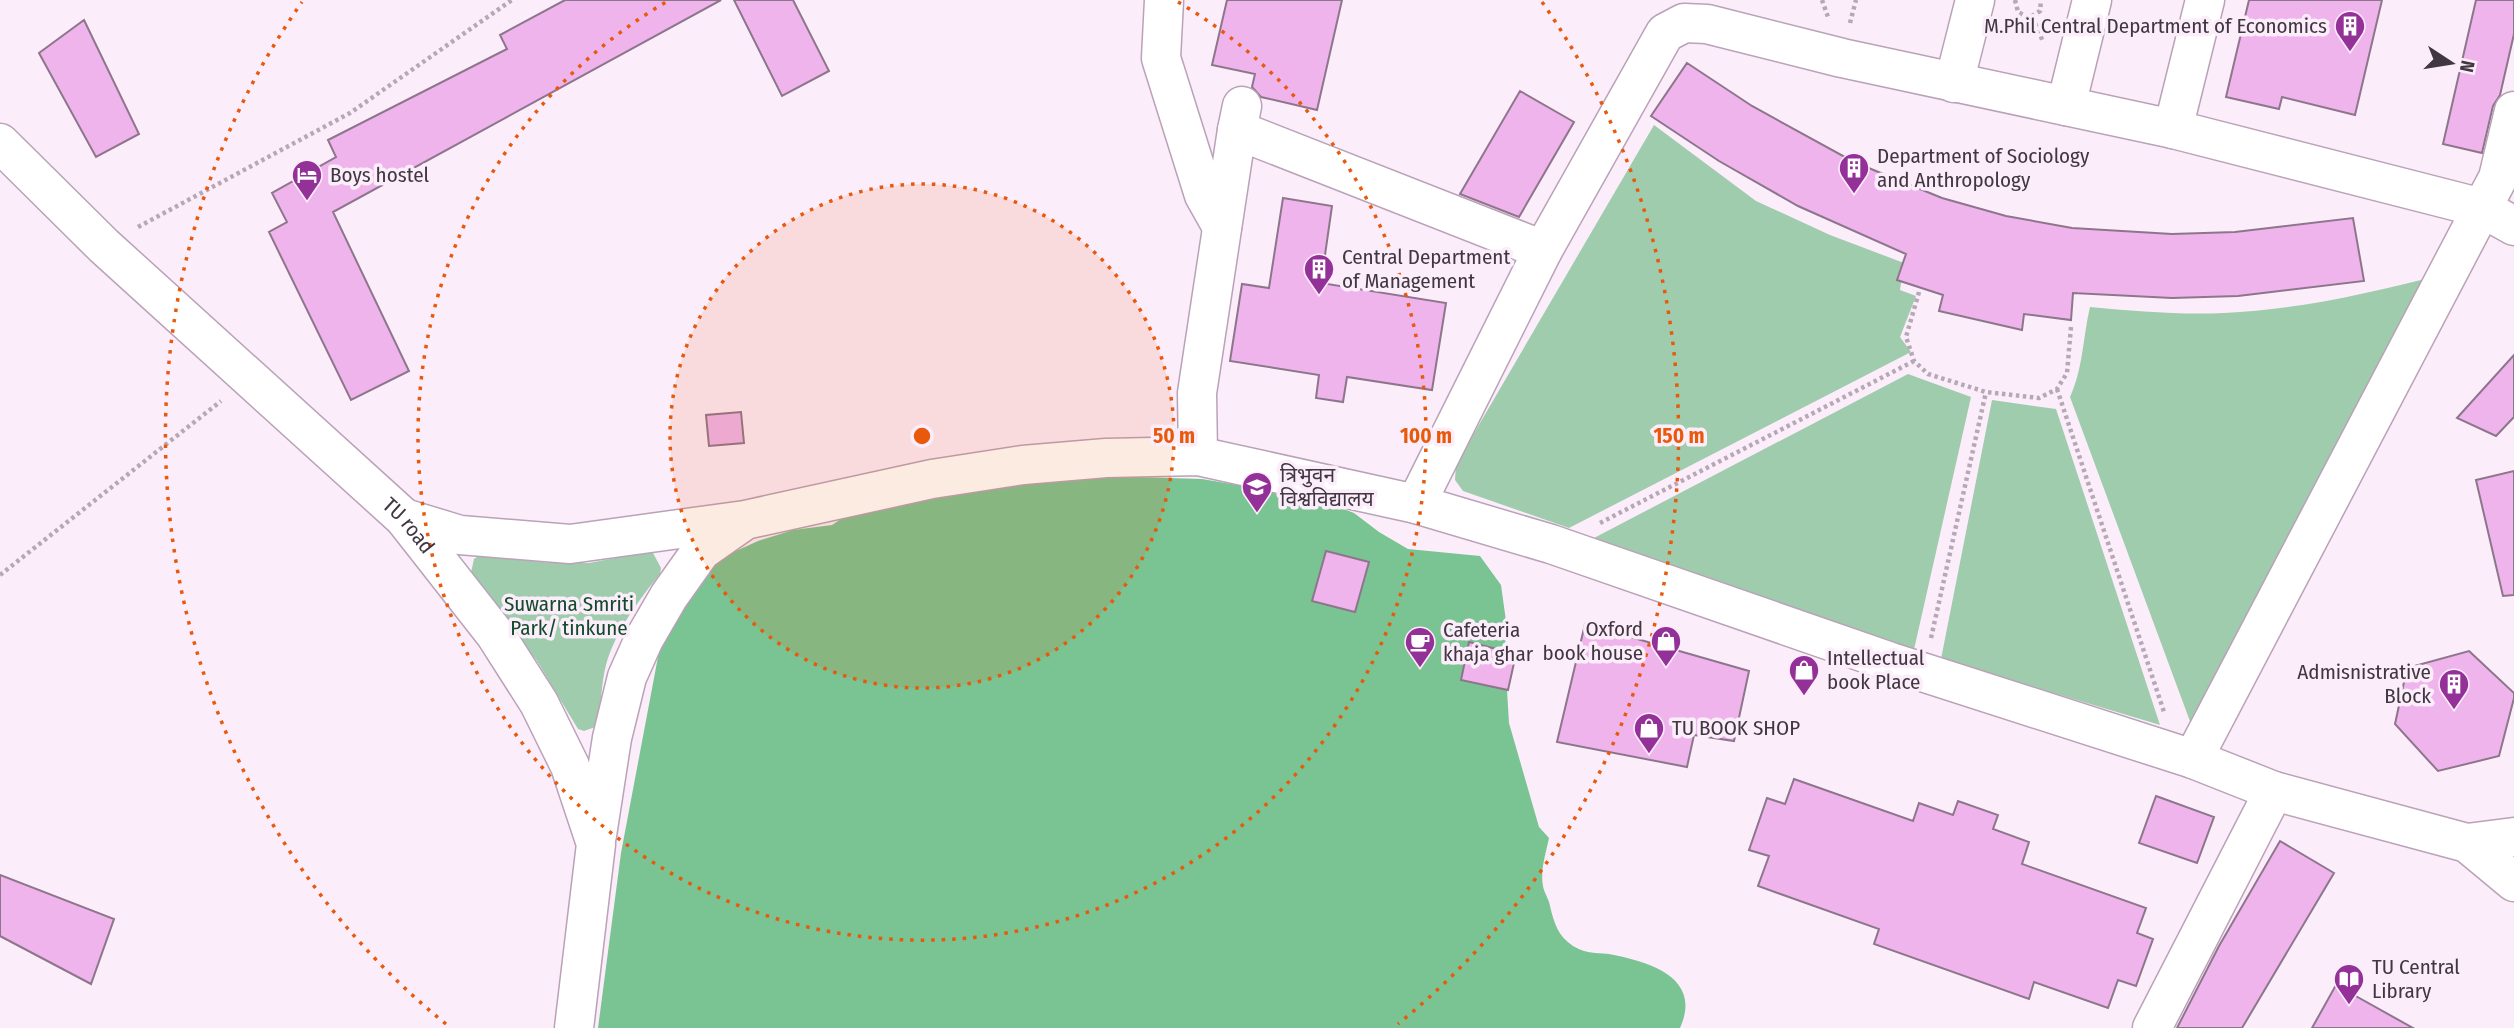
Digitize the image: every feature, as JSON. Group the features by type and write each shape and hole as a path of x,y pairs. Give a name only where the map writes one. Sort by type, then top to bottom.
{"street":[{"path":"1164,0 1161,58 1204,195 1222,227"},
{"path":"1954,83 1975,0"},
{"path":"2066,106 2092,0"},
{"path":"2173,129 2205,0"},
{"path":"1416,504 1543,250 1665,33 1684,23 1707,23 1954,83 2173,129 2498,217"},
{"path":"2193,759 2498,217 2498,178 2514,111"},
{"path":"1198,456 1197,393 1239,118 1543,250"},
{"name":"TU road","path":"0,144 104,246 404,518 495,634 539,703 570,766 596,844 574,1028"},
{"path":"404,518 460,535 570,544 745,520 932,479 1023,465 1106,457 1198,456 1416,504 1551,544 1891,662 2193,759 2274,791 2468,843 2514,837"},
{"path":"596,844 612,738 627,677 644,639 669,596 701,551 745,520"},
{"path":"2152,1028 2274,791"},
{"path":"2468,843 2514,882"}],"path":[{"path":"104,246 350,113 512,0"},
{"path":"2015,0 2018,12 2029,18 2040,11 2041,0"},
{"path":"1919,292 1906,337 1914,361 1928,374 1986,392 2039,398 2056,389 2067,373 2071,327"},
{"path":"1600,524 1914,361"},
{"path":"0,575 249,379"},
{"path":"2056,389 2165,713"},
{"path":"1930,642 1986,392"}],"green space":[{"path":"1654,125 1756,201 1830,235 1904,263 1900,290 1916,296 1900,337 1911,352 1569,528 1463,491 1455,480 1456,464"},
{"path":"2441,275 2191,724 2070,397 2080,364 2090,307 2173,313 2251,311 2333,300"},
{"path":"1908,374 1971,397 1913,654 1592,539"},
{"path":"1992,400 2056,409 2160,725 1941,659"},
{"path":"1100,476 1202,479 1318,499 1354,513 1408,549 1480,556 1501,585 1506,621 1509,723 1539,827 1549,838 1542,880 1555,923 1564,938 1578,949 1629,958 1670,976 1679,985 1684,997 1685,1011 1680,1028 598,1028 621,853 661,641 698,580 725,556 758,541 793,530 832,525 859,507 1014,484"},
{"name":"Suwarna Smriti Park/ tinkune","path":"652,551 661,568 660,574 628,617 610,653 603,680 598,726 584,731 578,729 537,661 470,577 474,559 480,555 551,563 589,563"}],"building":[{"name":"Boys hostel","path":"565,0 721,0 333,212 409,371 351,400 269,232 287,222 272,193 336,157 328,140 507,49 500,35"},
{"path":"734,0 793,0 829,71 782,96"},
{"path":"1227,0 1342,0 1317,110 1261,97 1252,87 1255,74 1212,65"},
{"path":"2249,0 2382,0 2355,115 2282,97 2279,109 2226,97"},
{"path":"2476,0 2514,0 2514,34 2500,95 2493,106 2482,153 2443,144"},
{"path":"84,20 139,134 96,157 39,53"},
{"name":"Department of Sociology and Anthropology","path":"1687,63 1752,106 1854,162 1942,198 2006,216 2072,228 2172,234 2235,232 2353,218 2364,281 2238,296 2172,298 2073,293 2071,320 2024,314 2022,330 1939,311 1943,295 1897,280 1906,254 1798,206 1719,161 1651,116"},
{"path":"1520,91 1574,122 1519,217 1460,194"},
{"name":"Central Department of Management","path":"1283,198 1332,206 1321,283 1446,303 1432,390 1347,377 1343,402 1316,398 1319,375 1230,361 1242,284 1269,288"},
{"path":"2514,355 2514,417 2496,436 2457,418"},
{"path":"741,412 744,443 709,446 706,415"},
{"path":"2514,471 2514,595 2503,596 2476,480"},
{"path":"1326,551 1369,562 1355,612 1312,601"},
{"path":"1585,624 1749,671 1734,741 1694,735 1687,767 1557,742"},
{"path":"1469,642 1516,654 1508,690 1461,680"},
{"name":"Admisnistrative Block","path":"2469,651 2514,693 2514,698 2499,756 2438,771 2395,724 2407,668"},
{"path":"1794,779 1913,821 1919,803 1953,815 1958,801 1998,815 1993,829 2029,842 2022,864 2146,908 2137,933 2153,939 2136,986 2118,980 2108,1008 2034,982 2029,999 1874,944 1879,929 1758,886 1769,856 1749,850 1767,798 1785,804"},
{"path":"2156,796 2214,817 2197,863 2139,843"},
{"path":"2280,841 2334,873 2242,1028 2177,1028 2219,946"},
{"path":"0,875 114,919 91,984 0,936"},
{"name":"TU Central Library","path":"2336,985 2413,1028 2312,1028"}],"place":[{"name":"M.Phil Central Department of Economics","path":"2350,53"},
{"name":"Department of Sociology and Anthropology","path":"1854,195"},
{"name":"Boys hostel","path":"307,202"},
{"name":"Central Department of Management","path":"1319,296"},
{"name":"त्रिभुवन विश्वविद्यालय","path":"1257,514"},
{"name":"Oxford book house","path":"1666,668"},
{"name":"Cafeteria khaja ghar","path":"1420,669"},
{"name":"Intellectual book Place","path":"1804,697"},
{"name":"Admisnistrative Block","path":"2454,711"},
{"name":"TU BOOK SHOP","path":"1649,755"},
{"name":"TU Central Library","path":"2349,1006"}]}
